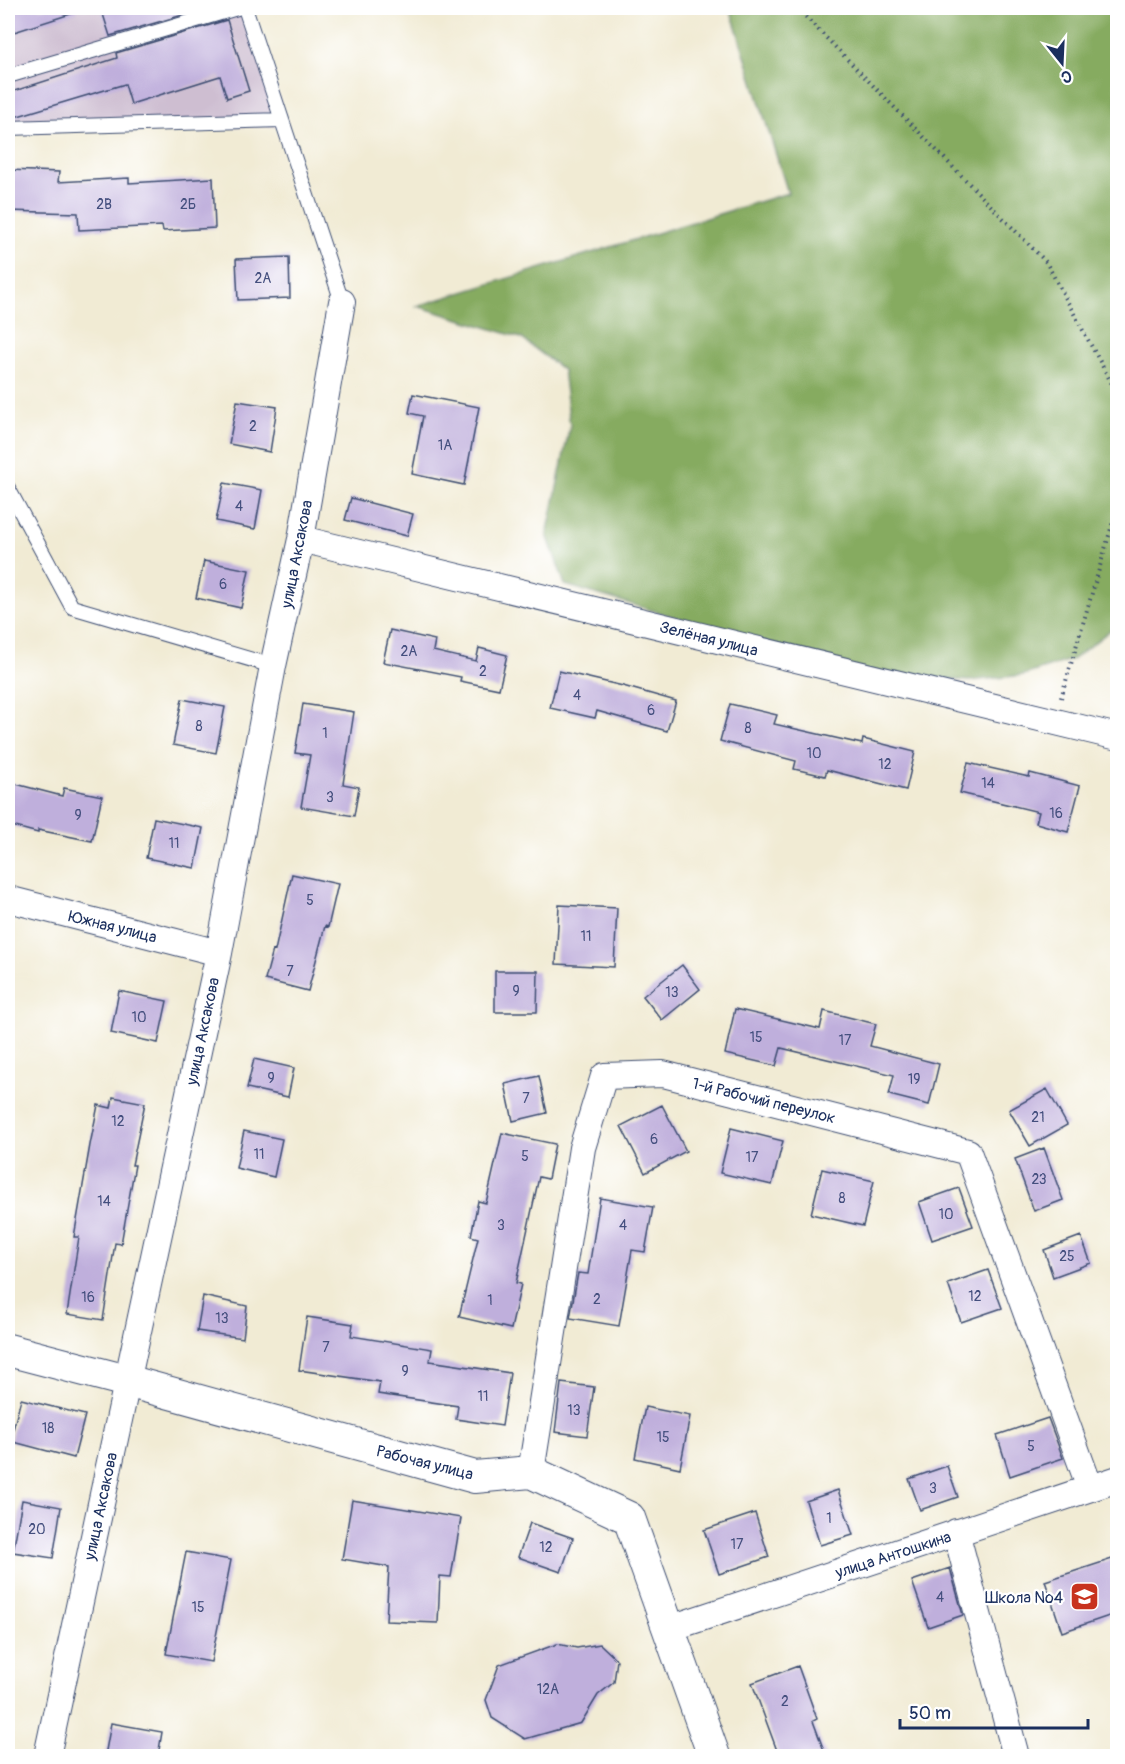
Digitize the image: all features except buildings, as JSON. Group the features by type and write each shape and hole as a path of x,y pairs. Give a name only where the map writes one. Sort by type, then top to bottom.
{"street":[{"name":"улица Аксакова","path":"47,1756 219,953 273,666 300,539 342,302"},
{"name":"Зелёная улица","path":"300,539 1118,737"},
{"name":"Южная улица","path":"8,899 219,953"},
{"name":"1-й Рабочий переулок","path":"531,1472 582,1148 604,1076 663,1074 968,1152 1090,1488"},
{"name":"Рабочая улица","path":"8,1350 475,1477 531,1472"},
{"path":"531,1472 629,1518 714,1756"},
{"name":"улица Антошкина","path":"668,1629 1118,1479"},
{"path":"956,1532 1016,1756"}],"lane":[{"path":"8,76 237,8"},
{"path":"245,8 342,302"},
{"path":"8,128 282,120"},
{"path":"8,488 72,607 273,666"}],"path":[{"path":"797,8 1046,262 1118,395"},
{"path":"1053,722 1118,505"}],"shaded area":[{"path":"8,8 252,8 287,126 8,132"}],"green space":[{"path":"730,8 1117,8 1118,622 1073,659 1024,675 969,681 860,671 565,585 547,535 570,425 563,370 521,338 417,306 788,193"}],"place":[{"name":"Школа №4","path":"1084,1597"}]}
